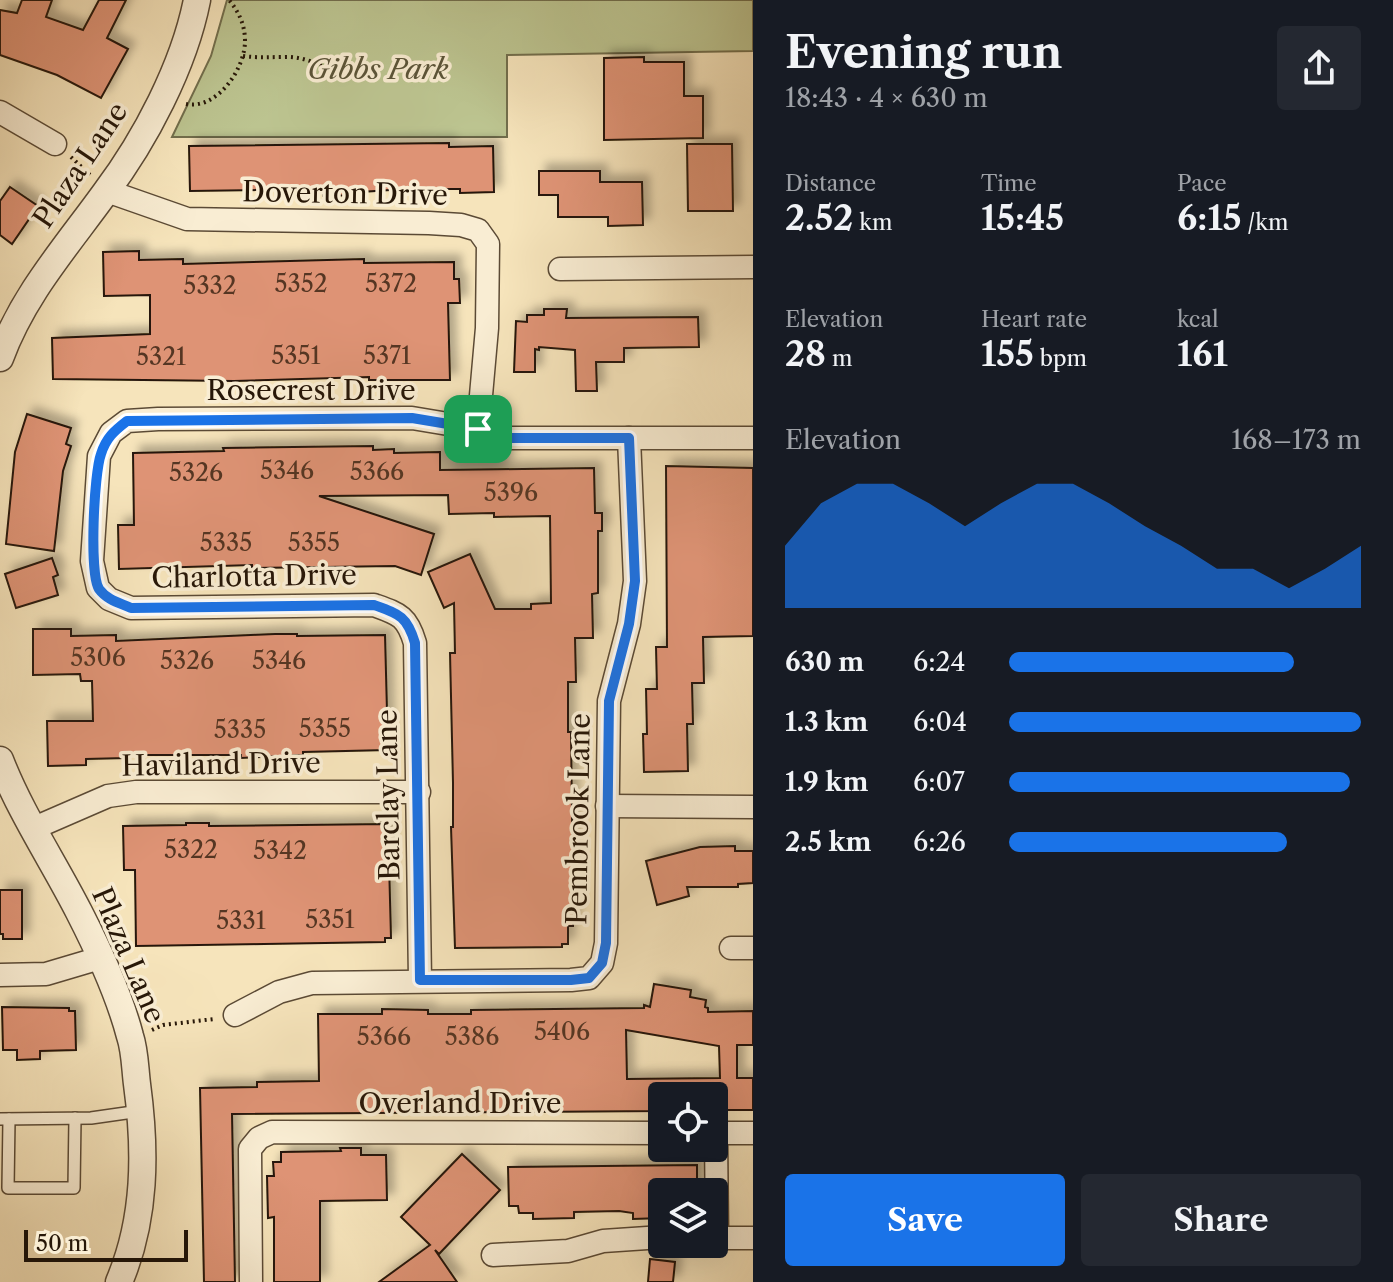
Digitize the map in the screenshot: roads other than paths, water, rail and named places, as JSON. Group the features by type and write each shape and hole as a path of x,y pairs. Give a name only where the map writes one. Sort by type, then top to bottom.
{"street":[{"name":"Plaza Lane","path":"0,358 27,298 107,191 161,99 192,21 197,0"},
{"path":"0,112 55,144"},
{"name":"Doverton Drive","path":"107,191 187,219 429,223 461,225 478,230 488,244 487,328 478,429"},
{"path":"560,269 753,267"},
{"name":"Rosecrest Drive","path":"109,599 98,588 92,561 99,456 111,433 127,421 412,418 478,429 505,438 753,438"},
{"name":"Pembrook Lane","path":"420,980 571,980 589,978 602,963 606,943 609,701 629,624 635,581 629,438"},
{"name":"Charlotta Drive","path":"109,599 131,608 374,605 399,614"},
{"name":"Barclay Lane","path":"399,614 410,626 415,643 420,980"},
{"name":"Plaza Lane","path":"0,760 32,829 80,913 131,1039 144,1155 140,1216 129,1260 119,1282"},
{"name":"Haviland Drive","path":"32,829 108,796 136,792 419,792"},
{"path":"607,806 753,807"},
{"path":"0,975 46,974 100,958"},
{"path":"235,1015 279,992 312,983 420,980"},
{"name":"Overland Drive","path":"251,1282 250,1149 259,1138 272,1132 648,1133"},
{"path":"728,1133 753,1133"},
{"path":"493,1255 568,1251 603,1241 648,1238"},
{"path":"728,1238 753,1238"}],"lane":[{"path":"75,1118 74,1188 8,1188 4,1119 75,1118 141,1111"}],"park label":[{"name":"Gibbs Park","path":"378,69"}]}
